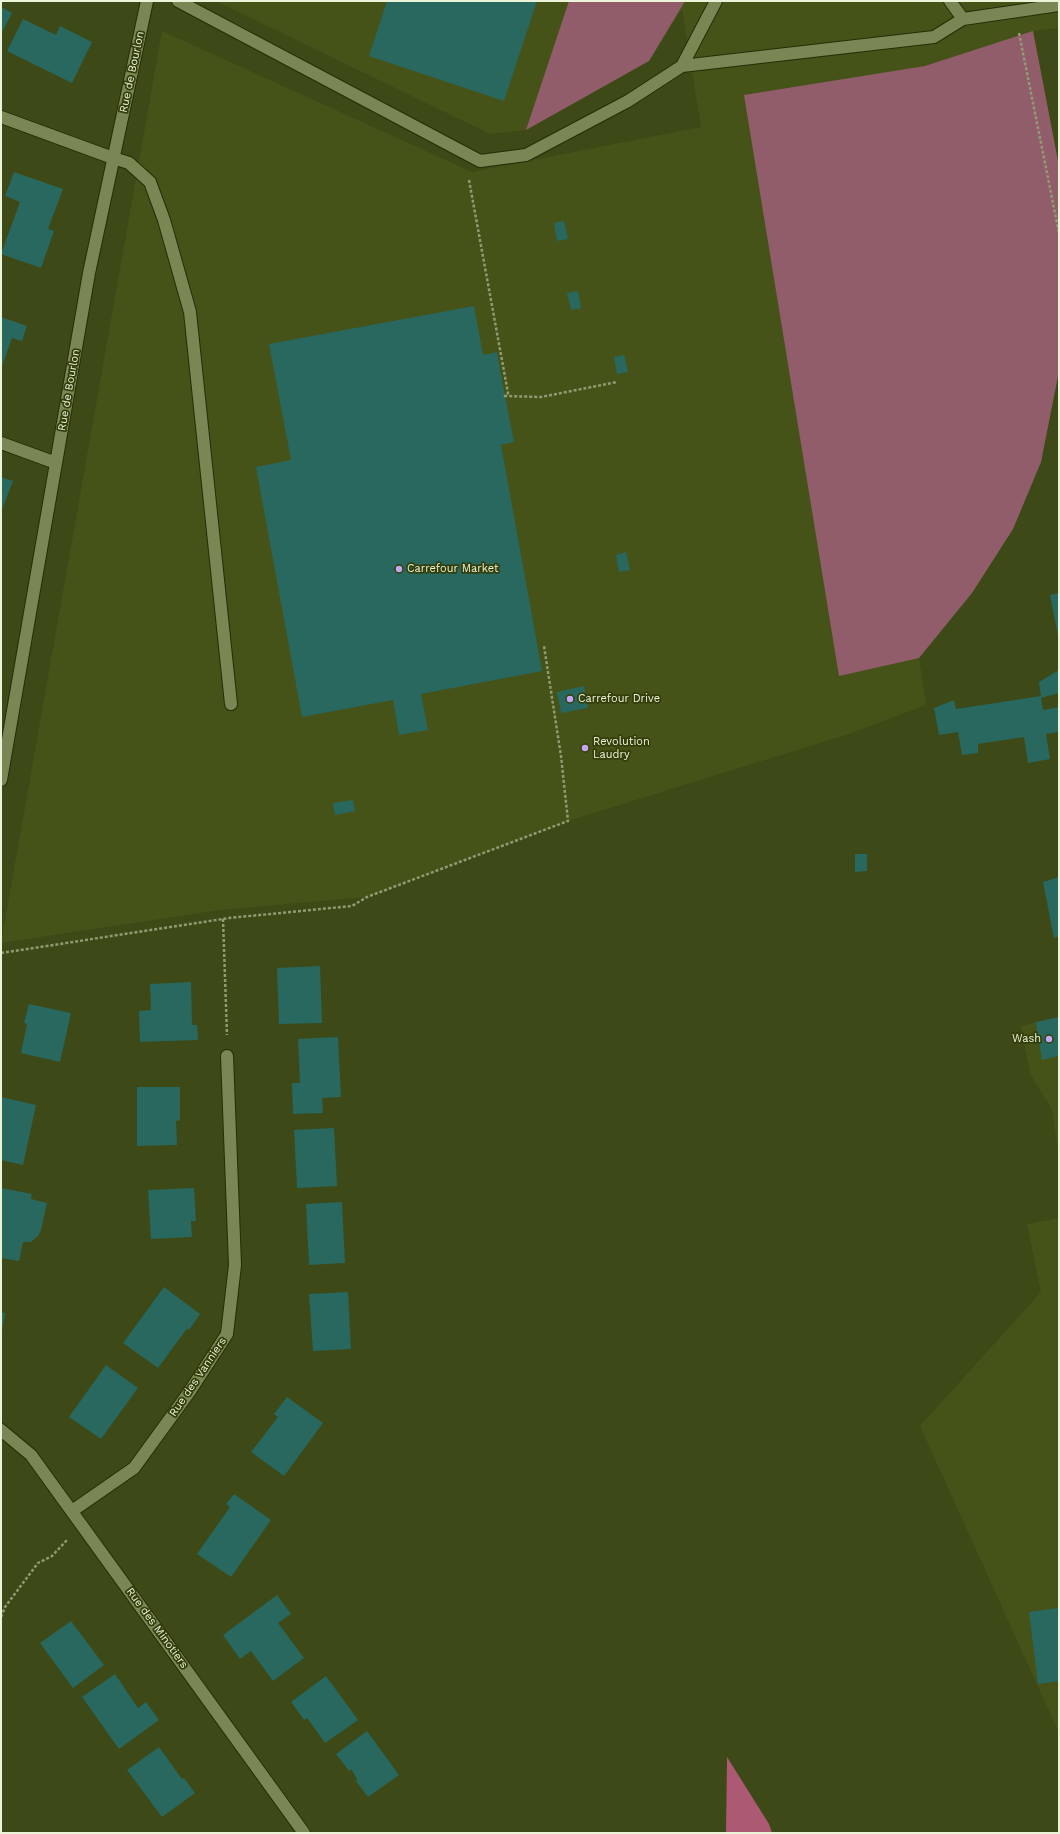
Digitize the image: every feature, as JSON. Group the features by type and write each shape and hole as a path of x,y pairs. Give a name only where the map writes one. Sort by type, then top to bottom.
{"street":[{"name":"Rue de Bourlon","path":"1,780 89,273 147,1"},
{"path":"178,1 480,161 526,155 628,101 682,66 934,37 964,19 1059,6"},
{"path":"682,66 716,1"},
{"path":"950,1 964,19"},
{"path":"1,118 129,163 150,182 164,220 190,312 231,704"},
{"path":"1,443 56,463"},
{"name":"Rue des Vanniers","path":"72,1511 134,1468 190,1392 227,1334 235,1265 228,1056"},
{"name":"Rue des Minotiers","path":"1,1430 30,1455 82,1524 304,1833"}],"path":[{"path":"1015,11 1059,233"},
{"path":"468,172 508,393 506,396 541,397 617,382"},
{"path":"1,952 222,919 352,906 367,897 568,821 561,756 544,646"},
{"path":"222,919 228,1056"},
{"path":"1,1617 5,1607 38,1563 52,1556 82,1524"}],"shaded area":[{"path":"216,1 1059,1 1059,28 1033,31 1059,166 1059,371 1041,462 1013,529 972,593 919,658 926,705 849,734 568,821 367,897 220,910 1,943 162,31 472,172 701,127 682,9 649,61 526,130 490,134"},
{"path":"569,1 685,1 649,61 526,130"},
{"path":"1033,31 1059,166 1059,371 1041,462 1013,529 972,593 919,658 839,676 744,95 925,66"},
{"path":"1059,1017 1059,1156 1052,1109 1030,1074 1021,1026"},
{"path":"1059,1218 1059,1733 920,1426 1041,1292 1027,1224"},
{"path":"727,1757 769,1824 772,1833 726,1833"}],"building":[{"path":"387,1 537,1 504,101 369,56"},
{"path":"1,7 12,13 1,34"},
{"path":"23,19 56,35 60,26 92,42 72,83 7,51"},
{"path":"14,172 63,189 48,229 54,231 41,268 1,254 20,202 5,196"},
{"path":"564,221 568,239 557,241 554,223"},
{"path":"578,291 581,308 571,310 567,293"},
{"name":"Carrefour Market","path":"474,306 483,355 497,352 514,442 501,445 542,671 421,694 428,730 399,735 393,700 302,717 256,467 291,460 269,344"},
{"path":"1,317 27,326 22,341 12,338 1,369"},
{"path":"624,355 628,372 617,374 614,357"},
{"path":"1,477 13,481 1,512"},
{"path":"626,552 630,570 619,572 616,555"},
{"path":"1059,593 1059,636 1058,636 1050,595"},
{"path":"1059,670 1059,693 1041,698 1043,710 1059,707 1059,732 1046,734 1050,759 1028,763 1024,737 978,744 978,753 962,755 958,732 939,735 934,708 954,700 956,709 1041,696 1039,682"},
{"path":"584,686 588,708 561,713 557,692"},
{"path":"353,800 355,811 335,815 333,803"},
{"path":"855,854 867,854 867,871 855,872"},
{"path":"1059,877 1059,936 1054,938 1043,882"},
{"path":"320,966 322,1023 279,1024 277,968"},
{"path":"191,982 192,1025 197,1025 198,1040 140,1042 139,1011 151,1010 150,984"},
{"path":"29,1004 71,1013 60,1062 21,1053 27,1024 24,1023"},
{"name":"Wash","path":"1059,1017 1059,1056 1042,1060 1036,1022"},
{"path":"338,1037 341,1097 322,1098 323,1113 293,1114 292,1083 300,1083 298,1039"},
{"path":"137,1087 180,1087 180,1120 176,1121 177,1145 137,1146"},
{"path":"1,1097 36,1105 23,1165 1,1160"},
{"path":"334,1128 337,1186 297,1188 294,1130"},
{"path":"1,1188 32,1194 31,1199 47,1203 41,1230 38,1236 31,1242 23,1242 19,1261 1,1258"},
{"path":"194,1188 196,1221 191,1221 192,1237 151,1239 148,1190"},
{"path":"342,1202 345,1263 309,1265 306,1204"},
{"path":"164,1287 200,1314 189,1330 186,1330 158,1368 123,1343"},
{"path":"348,1292 351,1349 313,1351 309,1294"},
{"path":"1,1312 5,1313 2,1331 1,1331"},
{"path":"106,1365 138,1388 101,1439 69,1417"},
{"path":"287,1397 323,1423 284,1476 251,1452 278,1417 274,1414"},
{"path":"234,1494 271,1520 231,1577 197,1554 230,1507 226,1504"},
{"path":"277,1595 291,1614 278,1623 304,1658 273,1681 251,1651 240,1659 223,1635"},
{"path":"1059,1608 1059,1681 1038,1684 1029,1612"},
{"path":"71,1621 104,1665 73,1688 40,1643"},
{"path":"115,1674 138,1708 146,1702 159,1720 119,1749 82,1697"},
{"path":"326,1676 358,1720 325,1743 307,1718 304,1720 291,1702"},
{"path":"367,1731 399,1775 368,1797 356,1781 357,1779 351,1769 349,1771 336,1754"},
{"path":"159,1747 182,1779 184,1778 195,1793 162,1817 127,1770"}],"place":[{"name":"Carrefour Market","path":"399,569"},
{"name":"Carrefour Drive","path":"570,699"},
{"name":"Revolution Laudry","path":"585,748"},
{"name":"Wash","path":"1049,1039"}]}
